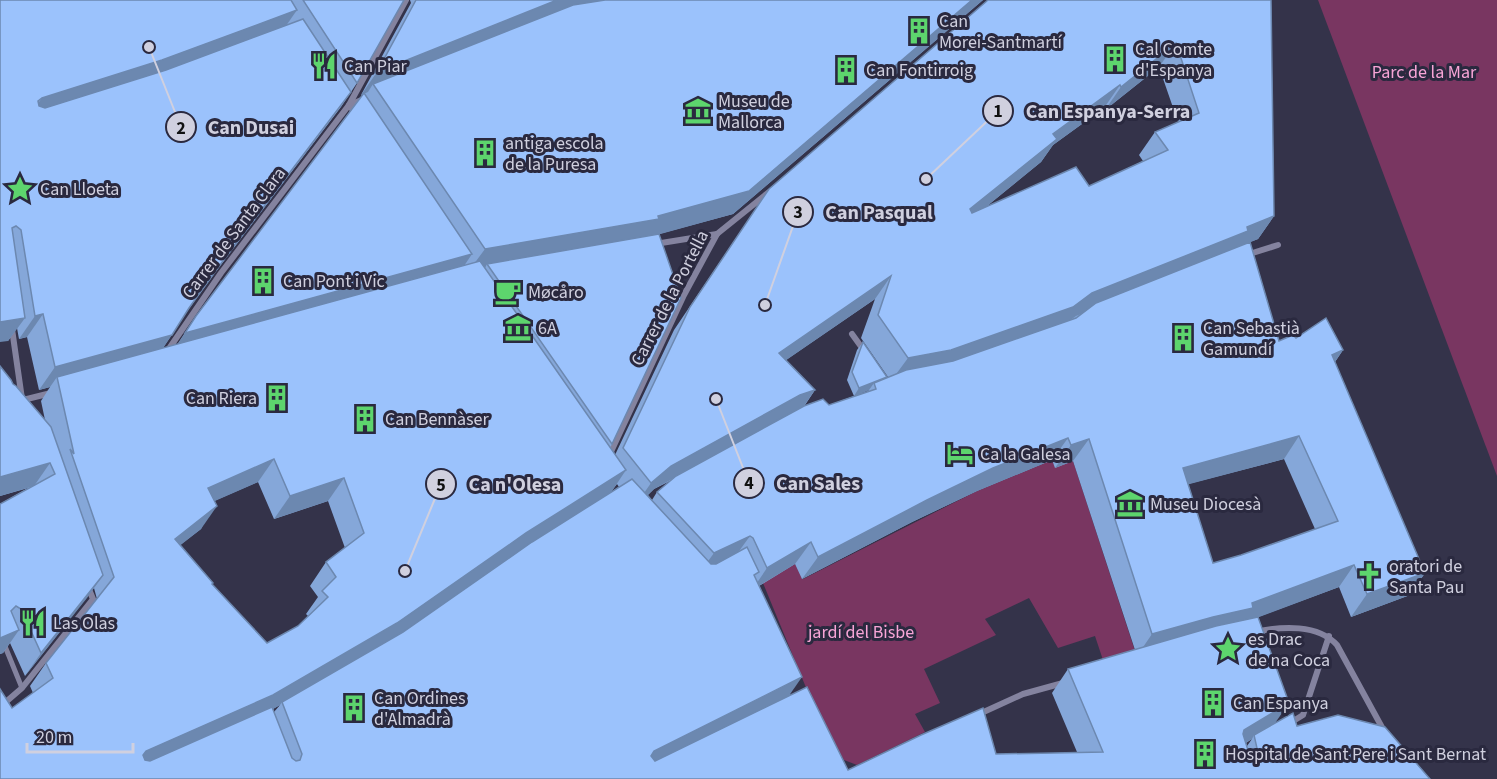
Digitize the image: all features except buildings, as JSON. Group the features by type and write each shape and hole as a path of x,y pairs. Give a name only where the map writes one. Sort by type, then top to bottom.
{"street":[{"name":"Carrer de Santa Clara","path":"159,363 221,273 349,105 406,0"},
{"path":"362,124 349,105 371,96"},
{"path":"336,108 341,116"},
{"name":"Carrer de la Portella","path":"606,462 684,295 717,234 774,187"},
{"path":"643,246 717,234"},
{"path":"1239,257 1278,245"},
{"path":"10,322 22,400 26,411"},
{"path":"852,334 871,361"},
{"path":"11,402 57,391"},
{"path":"15,393 22,400"},
{"path":"0,707 22,688 93,599 85,577"},
{"path":"1251,633 1272,628 1316,631 1329,636 1337,645 1386,737"},
{"path":"0,634 22,688"},
{"path":"1283,727 1303,716 1329,636"},
{"path":"968,719 1023,694 1067,682"}],"green space":[{"name":"Parc de la Mar","path":"1318,0 1497,0 1497,476"},
{"name":"jardí del Bisbe","path":"1052,460 1055,467 1073,461 1135,651 1103,660 1095,636 1058,648 1029,598 985,619 996,635 924,669 940,703 915,714 925,732 857,765 844,760 821,724 763,583 795,564 803,579 977,491"}],"place":[{"name":"Can Morei-Santmartí","path":"919,31"},
{"name":"Can Dusai","path":"149,47"},
{"name":"Cal Comte d'Espanya","path":"1115,59"},
{"name":"Can Piar","path":"324,66"},
{"name":"Can Fontirroig","path":"846,70"},
{"name":"Museu de Mallorca","path":"698,111"},
{"name":"antiga escola de la Puresa","path":"485,153"},
{"name":"Can Espanya-Serra","path":"926,179"},
{"name":"Can Lloeta","path":"20,189"},
{"name":"Can Pont i Vic","path":"263,281"},
{"name":"Møcåro","path":"508,292"},
{"name":"Can Pasqual","path":"765,305"},
{"name":"6A","path":"518,328"},
{"name":"Can Sebastià Gamundí","path":"1183,338"},
{"name":"Can Riera","path":"277,398"},
{"name":"Can Sales","path":"716,399"},
{"name":"Can Bennàser","path":"365,419"},
{"name":"Ca la Galesa","path":"960,454"},
{"name":"Museu Diocesà","path":"1130,504"},
{"name":"Ca n'Olesa","path":"405,571"},
{"name":"oratori de Santa Pau","path":"1369,576"},
{"name":"Las Olas","path":"33,623"},
{"name":"es Drac de na Coca","path":"1228,649"},
{"name":"Can Espanya","path":"1213,703"},
{"name":"Can Ordines d'Almadrà","path":"354,708"},
{"name":"Hospital de Sant Pere i Sant Bernat","path":"1205,754"}]}
